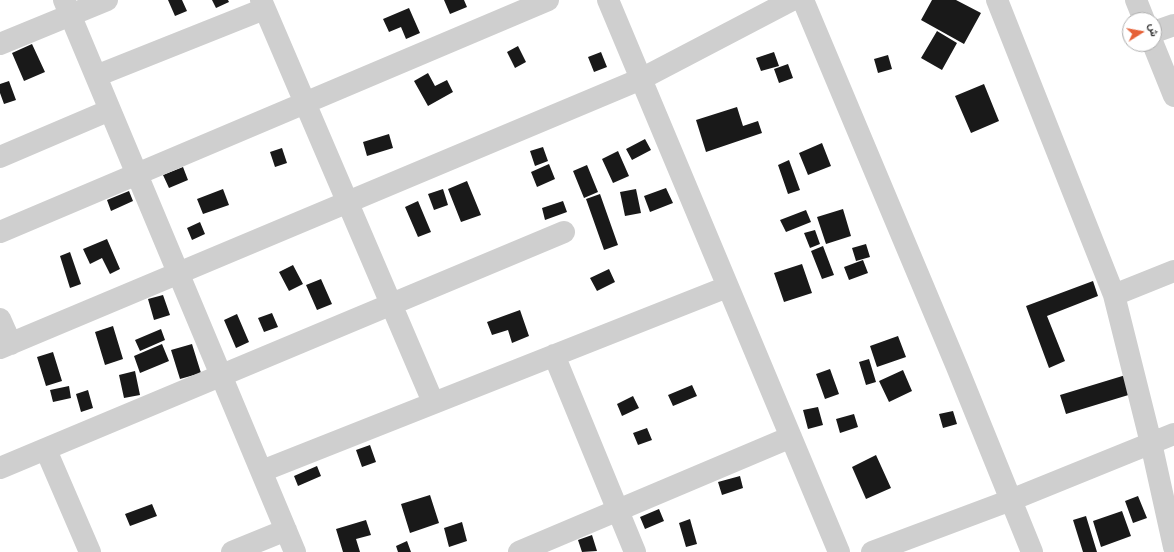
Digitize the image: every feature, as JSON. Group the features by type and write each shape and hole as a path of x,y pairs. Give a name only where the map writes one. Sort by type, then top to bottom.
{"street":[{"path":"0,44 67,8 107,0"},
{"path":"0,232 548,0"},
{"path":"608,0 839,552"},
{"path":"0,319 6,346 641,80 792,0"},
{"path":"803,0 1032,552"},
{"path":"997,0 1114,295 1151,442 1174,546"},
{"path":"1136,0 1141,12"},
{"path":"96,76 262,4 433,402"},
{"path":"67,8 295,552"},
{"path":"1162,29 1174,25"},
{"path":"1156,52 1174,96"},
{"path":"0,157 110,110"},
{"path":"0,468 564,232"},
{"path":"1114,295 1174,271"},
{"path":"262,471 433,402 728,287"},
{"path":"554,355 635,552"},
{"path":"872,552 1011,500 1151,442 1174,434"},
{"path":"519,552 791,437"},
{"path":"46,450 90,552"},
{"path":"232,552 286,530"}],"building":[{"path":"168,0 182,0 187,11 175,16"},
{"path":"212,0 228,0 229,2 216,8"},
{"path":"444,0 464,0 467,7 450,14"},
{"path":"932,0 956,0 981,13 964,44 921,20"},
{"path":"409,8 420,33 406,39 401,27 389,32 383,19"},
{"path":"937,31 957,43 942,70 921,58"},
{"path":"32,44 45,72 24,81 12,53"},
{"path":"518,46 526,62 515,68 507,52"},
{"path":"601,52 607,67 594,72 588,57"},
{"path":"774,52 779,66 761,71 756,58"},
{"path":"888,55 892,69 878,73 874,59"},
{"path":"788,64 793,78 779,83 774,69"},
{"path":"428,73 435,86 447,80 453,92 428,106 414,81"},
{"path":"9,81 16,100 4,104 0,93 0,84"},
{"path":"984,84 999,121 971,133 955,96"},
{"path":"737,107 743,126 758,121 762,133 706,152 696,120"},
{"path":"389,134 393,148 367,156 363,142"},
{"path":"645,139 651,150 632,160 626,149"},
{"path":"822,143 831,166 808,175 799,153"},
{"path":"543,147 548,161 535,166 530,151"},
{"path":"282,148 287,163 275,167 270,152"},
{"path":"618,151 629,176 613,183 602,159"},
{"path":"789,160 800,190 788,194 778,165"},
{"path":"549,164 555,179 537,187 531,172"},
{"path":"587,165 598,192 584,198 573,171"},
{"path":"183,167 188,180 169,188 163,175"},
{"path":"467,181 481,215 461,222 448,189"},
{"path":"666,188 673,203 650,212 644,196"},
{"path":"223,189 229,205 203,214 197,199"},
{"path":"443,189 448,205 434,210 428,194"},
{"path":"636,189 641,213 625,216 620,192"},
{"path":"129,191 133,201 111,211 107,200"},
{"path":"600,194 618,245 604,250 586,199"},
{"path":"418,201 431,232 418,237 405,207"},
{"path":"563,201 567,212 545,220 542,208"},
{"path":"843,209 851,236 826,244 817,217"},
{"path":"806,210 811,222 786,232 780,220"},
{"path":"200,222 205,234 192,240 187,228"},
{"path":"815,230 820,244 810,248 804,233"},
{"path":"107,239 120,269 110,274 102,258 90,264 83,249"},
{"path":"866,244 870,257 856,261 852,248"},
{"path":"823,246 834,275 822,279 811,251"},
{"path":"70,252 81,284 70,288 60,256"},
{"path":"863,260 868,273 849,280 844,267"},
{"path":"802,264 812,293 784,302 774,273"},
{"path":"293,265 303,284 289,291 279,272"},
{"path":"609,269 615,282 597,291 590,278"},
{"path":"321,279 332,304 317,310 306,285"},
{"path":"1093,281 1098,296 1047,316 1065,361 1049,368 1026,306"},
{"path":"163,295 170,315 154,320 148,299"},
{"path":"520,310 529,336 512,343 508,330 492,335 487,322"},
{"path":"272,313 278,327 264,332 258,318"},
{"path":"237,314 249,342 236,348 224,320"},
{"path":"113,326 123,359 105,365 95,332"},
{"path":"161,329 165,340 140,351 135,340"},
{"path":"898,336 906,357 877,367 870,346"},
{"path":"162,344 169,361 140,373 134,356"},
{"path":"192,344 201,373 180,379 171,350"},
{"path":"53,352 62,381 46,386 37,357"},
{"path":"869,359 876,382 866,385 859,362"},
{"path":"830,369 839,394 825,399 816,374"},
{"path":"903,370 912,391 889,402 879,381"},
{"path":"135,371 140,395 124,398 119,375"},
{"path":"1129,374 1135,393 1066,414 1060,395"},
{"path":"692,385 697,396 673,406 668,395"},
{"path":"69,386 71,398 53,402 50,390"},
{"path":"88,390 93,408 81,412 76,394"},
{"path":"633,396 639,408 622,416 617,404"},
{"path":"818,407 823,425 808,429 803,410"},
{"path":"953,411 957,424 943,428 939,414"},
{"path":"854,414 858,427 840,433 836,419"},
{"path":"647,428 652,440 638,445 633,433"},
{"path":"370,445 376,462 362,467 356,450"},
{"path":"876,455 891,488 866,499 852,467"},
{"path":"317,466 321,476 298,486 294,476"},
{"path":"740,476 743,488 722,495 718,482"},
{"path":"430,495 439,523 410,533 401,504"},
{"path":"1138,496 1147,518 1133,523 1125,501"},
{"path":"152,504 157,516 130,526 125,514"},
{"path":"659,509 664,521 645,529 640,517"},
{"path":"1122,511 1131,536 1101,547 1093,521"},
{"path":"1086,516 1097,552 1083,552 1073,520"},
{"path":"690,519 697,544 686,547 679,523"},
{"path":"366,520 371,535 356,539 360,552 343,552 336,529"},
{"path":"462,522 467,541 449,547 444,528"},
{"path":"592,535 597,551 582,552 578,540"},
{"path":"407,541 411,552 398,552 396,546"}]}
